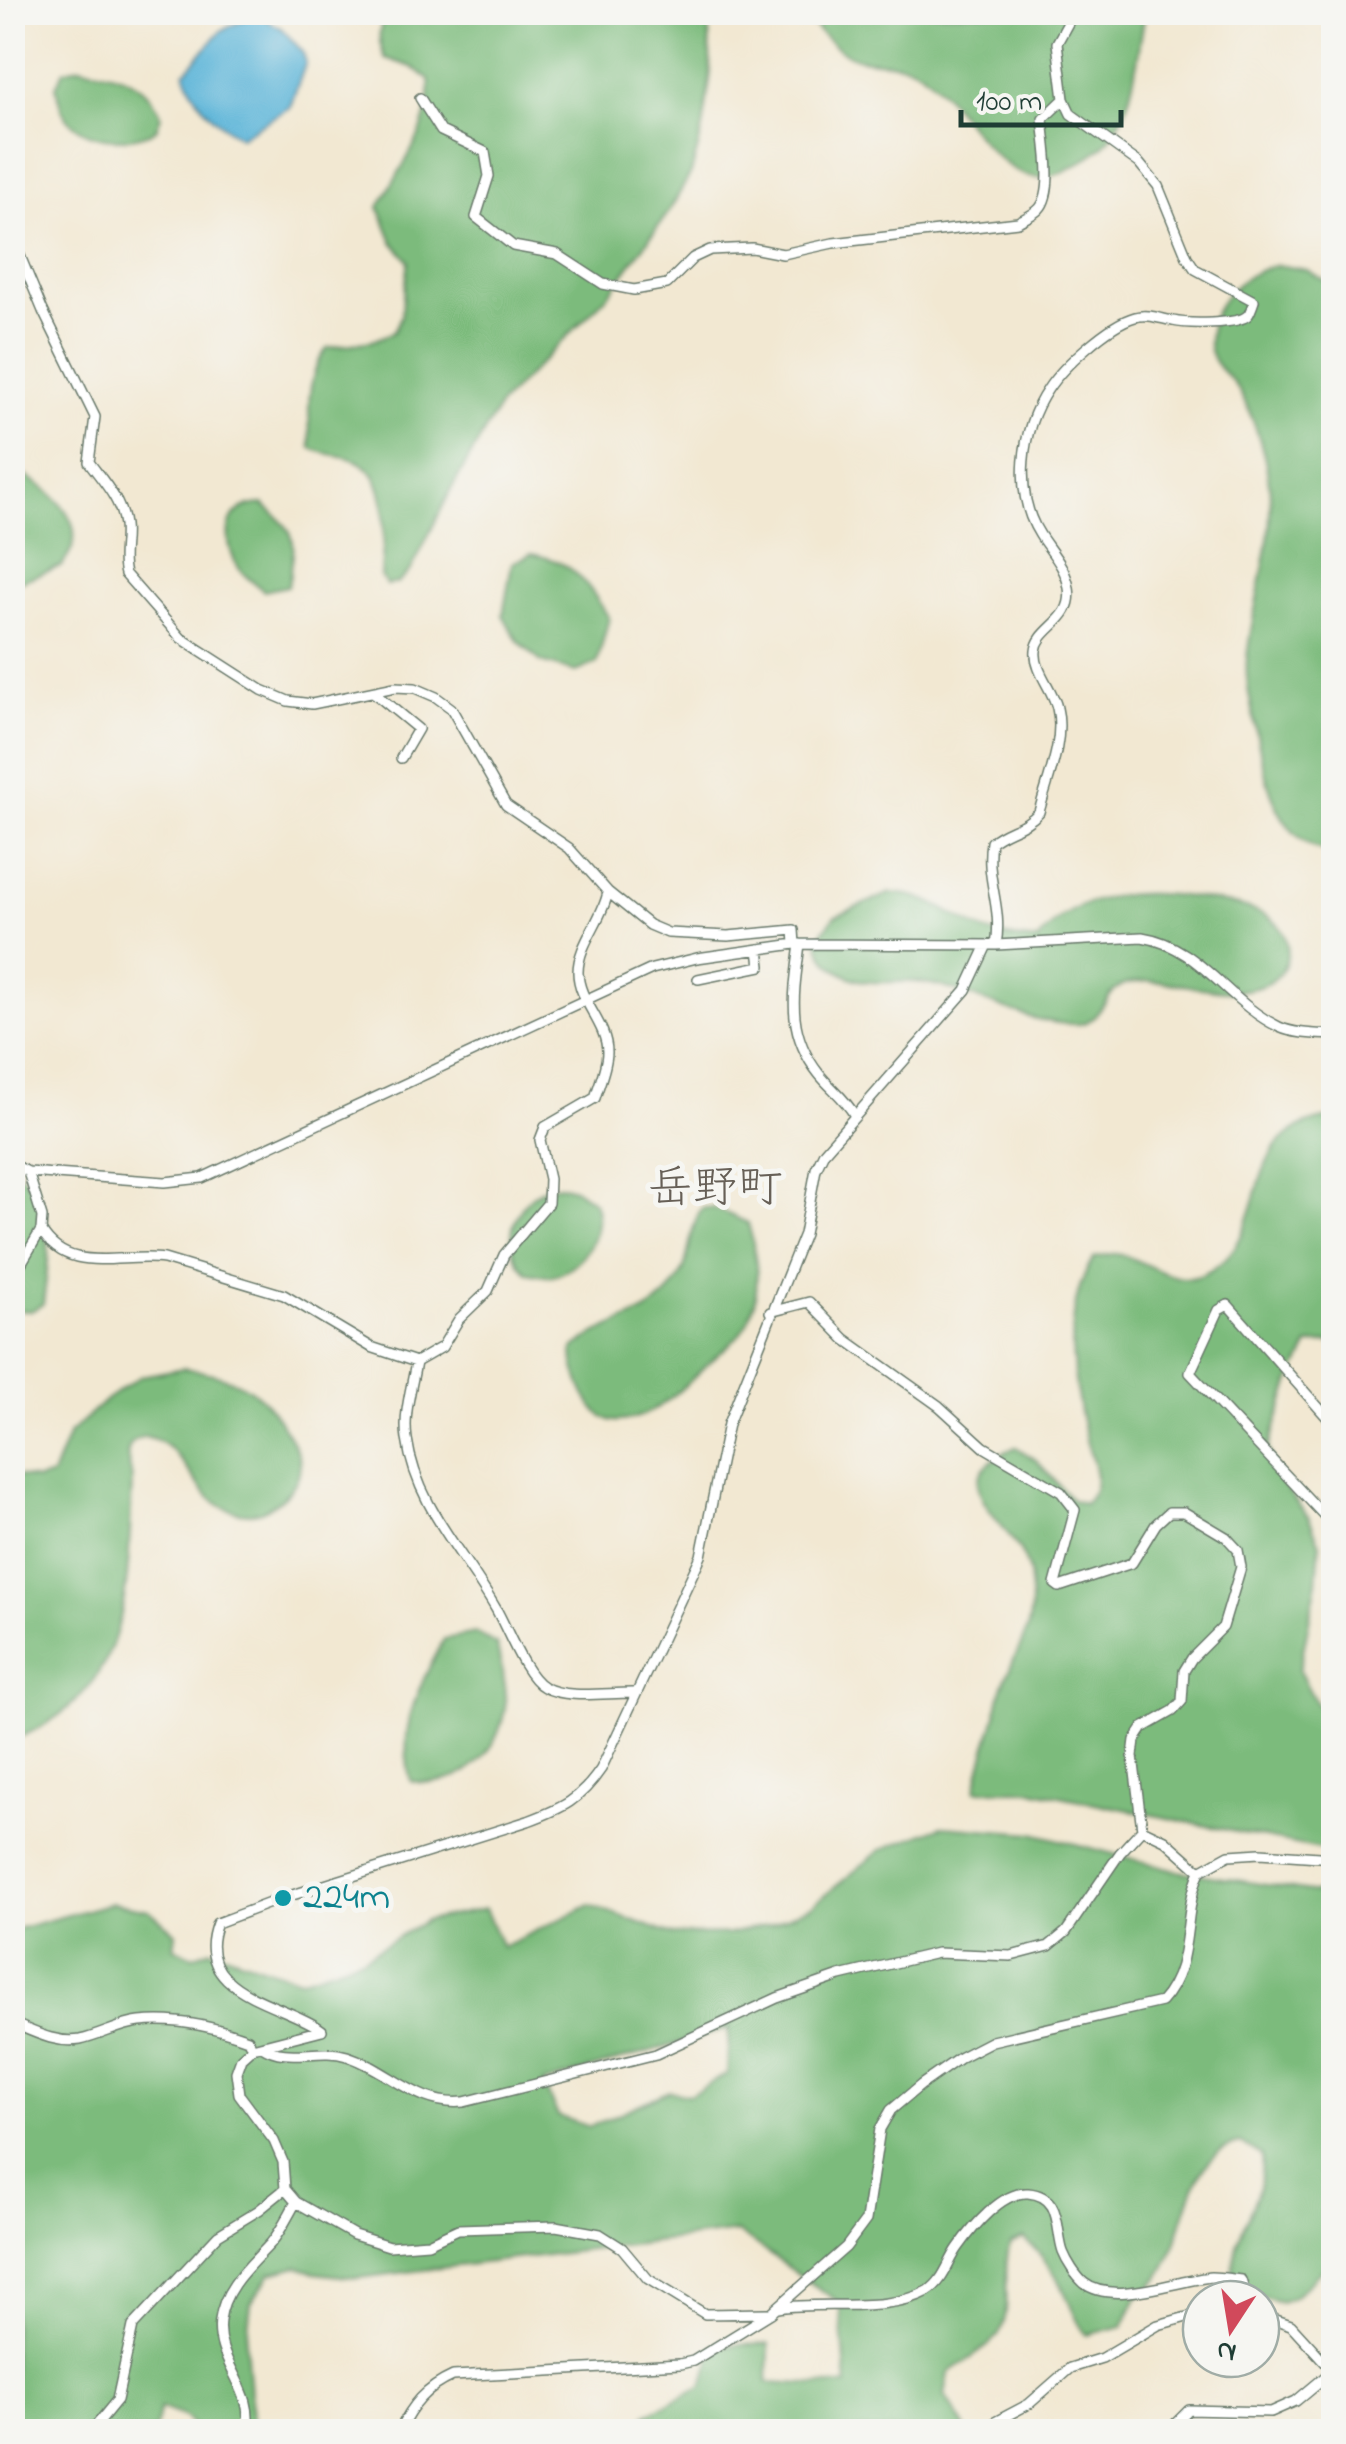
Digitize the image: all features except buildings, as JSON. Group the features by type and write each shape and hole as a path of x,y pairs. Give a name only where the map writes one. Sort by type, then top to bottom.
{"street":[{"path":"1074,12 1057,42 1064,99 1072,114 1139,163 1158,186 1195,269 1254,301 1243,319 1204,323 1134,317 1090,346 1059,376 1046,390 1032,422 1023,481 1029,511 1038,532 1058,558 1070,590 1065,614 1038,639 1035,653 1060,720 1039,812 1030,822 991,842 988,862 1000,922 992,945 966,990 824,1152 816,1169 804,1234 728,1424 701,1556 602,1769 587,1790 564,1808 217,1923 214,1962 240,1990 281,2012 310,2020 322,2030 257,2047 241,2058 236,2072 239,2094 274,2141 284,2162 285,2189 296,2202 354,2235 389,2246 428,2243 458,2228 556,2226 600,2234 622,2248 648,2279 706,2314 823,2303 859,2308 928,2291 942,2277 958,2248 992,2210 1026,2192 1041,2196 1056,2210 1063,2252 1082,2282 1092,2288 1128,2292 1181,2283"},
{"path":"420,98 441,131 485,152 489,176 476,218 484,226 513,246 557,254 603,284 634,290 667,284 693,258 710,250 752,248 784,254 833,243 1018,222 1037,212 1044,202 1048,178 1044,119 1064,99"},
{"path":"12,230 15,255 95,418 89,462 121,510 125,574 181,638 262,690 288,701 312,704 395,687 415,688 450,708 506,805 569,848 608,892 648,924 668,933 728,936 794,930 798,944 791,1004 804,1050 820,1075 846,1099 855,1116"},
{"path":"373,692 418,728 400,758"},
{"path":"28,1172 42,1217 42,1230 51,1246 94,1261 144,1256 164,1259 284,1295 371,1347 416,1362 442,1347 459,1319 488,1292 504,1255 548,1203 549,1179 540,1140 545,1127 595,1098 607,1055 605,1038 586,999 578,970 581,952 605,908 608,892"},
{"path":"12,1164 28,1172 165,1182 202,1178 652,969 697,958 798,944 992,945 1142,937 1192,956 1251,1010 1283,1029 1334,1035"},
{"path":"698,978 760,966 760,949"},
{"path":"12,1279 42,1230"},
{"path":"12,2023 50,2038 77,2040 138,2022 174,2022 224,2031 274,2055 346,2056 419,2096 445,2104 656,2054 778,1998 840,1976 937,1954 1011,1956 1050,1946 1066,1932 1142,1829 1133,1756 1135,1740 1142,1728 1182,1702 1184,1672 1192,1658 1223,1627 1241,1567 1238,1550 1226,1536 1184,1512 1169,1512 1156,1524 1132,1563 1060,1587 1055,1584 1075,1510 1061,1492 984,1447 939,1406 844,1338 809,1302 770,1312"},
{"path":"1334,1425 1228,1305 1219,1310 1190,1373 1334,1526"},
{"path":"416,1362 405,1422 417,1478 450,1543 494,1605 538,1684 556,1692 636,1693"},
{"path":"1142,1829 1165,1840 1200,1871"},
{"path":"399,2432 408,2412 431,2386 453,2376 680,2364 693,2360 774,2310 846,2247 862,2226 880,2130 891,2110 921,2085 961,2057 992,2042 1161,2002 1181,1973 1186,1917 1200,1871 1230,1855 1334,1858"},
{"path":"84,2432 94,2428 117,2400 134,2326 218,2235 260,2210 285,2189"},
{"path":"246,2432 250,2416 247,2400 225,2358 219,2323 244,2268 274,2240 296,2202"},
{"path":"1201,2279 1231,2279"},
{"path":"989,2432 993,2423 1029,2404 1070,2368 1102,2358 1158,2325 1181,2319"},
{"path":"1166,2432 1189,2410 1270,2412 1296,2401 1333,2371 1291,2325 1281,2322"}],"green space":[{"path":"387,13 708,13 711,72 703,129 691,173 668,213 609,294 501,403 411,570 398,583 387,585 381,577 384,513 377,482 357,461 311,448 309,409 311,384 327,348 372,341 394,332 401,316 409,261 393,242 379,207 421,130 429,79 412,67 385,58 380,35"},
{"path":"803,13 1145,13 1129,99 1115,131 1101,148 1082,161 1060,173 1038,177 1017,171 997,157 945,94 921,72 847,54"},
{"path":"80,67 117,75 138,85 161,115 156,130 132,138 105,138 70,121 62,110 56,86 64,70"},
{"path":"1277,265 1307,270 1333,286 1333,853 1313,847 1285,821 1263,765 1247,666 1270,521 1268,476 1248,409 1238,389 1213,358 1209,345 1214,316 1228,293 1250,276"},
{"path":"12,470 56,499 65,509 74,533 72,548 62,566 13,584"},
{"path":"263,504 284,523 293,548 288,586 264,591 238,566 229,540 235,515 242,509"},
{"path":"531,554 569,568 609,618 597,663 576,672 541,662 518,641 503,615 512,563"},
{"path":"891,893 923,899 986,931 1038,941 1055,923 1095,901 1141,894 1190,897 1265,915 1283,931 1287,957 1272,980 1248,990 1129,983 1114,991 1087,1022 1039,1020 943,987 915,982 867,982 850,977 828,962 818,938 835,916"},
{"path":"1333,1118 1333,1345 1309,1345 1292,1378 1268,1448 1274,1473 1309,1518 1320,1544 1317,1582 1299,1671 1333,1735 1333,1843 1324,1850 1031,1790 976,1790 1001,1690 1026,1633 1031,1608 1029,1574 1023,1555 986,1506 979,1490 980,1476 991,1461 1016,1447 1036,1460 1072,1500 1084,1504 1091,1495 1096,1477 1077,1395 1072,1347 1083,1278 1094,1258 1114,1254 1181,1278 1204,1274 1227,1257 1241,1236 1267,1162 1280,1142 1301,1126"},
{"path":"12,1166 37,1197 47,1229 43,1304 31,1311 13,1310"},
{"path":"560,1185 577,1190 594,1202 594,1236 582,1256 564,1272 553,1276 528,1273 513,1248 516,1219 532,1196"},
{"path":"702,1208 714,1208 748,1223 757,1280 747,1323 729,1345 663,1403 631,1419 610,1420 585,1395 573,1350 599,1332 654,1306 666,1295 682,1273"},
{"path":"184,1368 230,1379 261,1398 295,1446 300,1463 296,1481 266,1509 249,1513 230,1510 203,1491 184,1464 160,1442 144,1436 132,1443 128,1454 132,1485 127,1579 112,1645 98,1674 77,1699 50,1722 13,1740 13,1475 37,1480 52,1475 69,1434 107,1399 141,1376"},
{"path":"476,1633 497,1645 503,1676 505,1708 494,1741 485,1755 461,1775 446,1780 411,1781 406,1742 419,1690 444,1639"},
{"path":"942,1826 1033,1833 1179,1871 1323,1894 1333,1901 1333,2260 1293,2297 1281,2302 1281,2279 1234,2279 1238,2242 1262,2168 1261,2156 1241,2143 1220,2152 1204,2168 1167,2264 1155,2283 1137,2297 1123,2326 1087,2335 1041,2256 1024,2238 1010,2244 1001,2329 985,2348 949,2373 945,2395 967,2431 634,2431 647,2414 703,2386 714,2346 769,2344 768,2382 847,2386 840,2303 737,2232 358,2278 315,2273 297,2266 271,2273 251,2303 246,2343 253,2431 199,2431 186,2417 160,2407 154,2431 13,2432 13,1930 112,1903 149,1910 176,1933 174,1948 193,1956 211,1949 300,1979 362,1958 425,1921 485,1909 502,1947 590,1905 673,1935 729,1934 771,1924 813,1905 882,1849","holes":["729,2028 727,2074 689,2095 669,2091 590,2127 558,2116 543,2083"]}],"water":[{"path":"256,14 281,28 302,51 306,62 290,107 240,137 206,110 185,72 221,31"}],"place":[{"name":"224m","path":"283,1898"}],"district":[{"name":"岳野町","path":"715,1190"}]}
